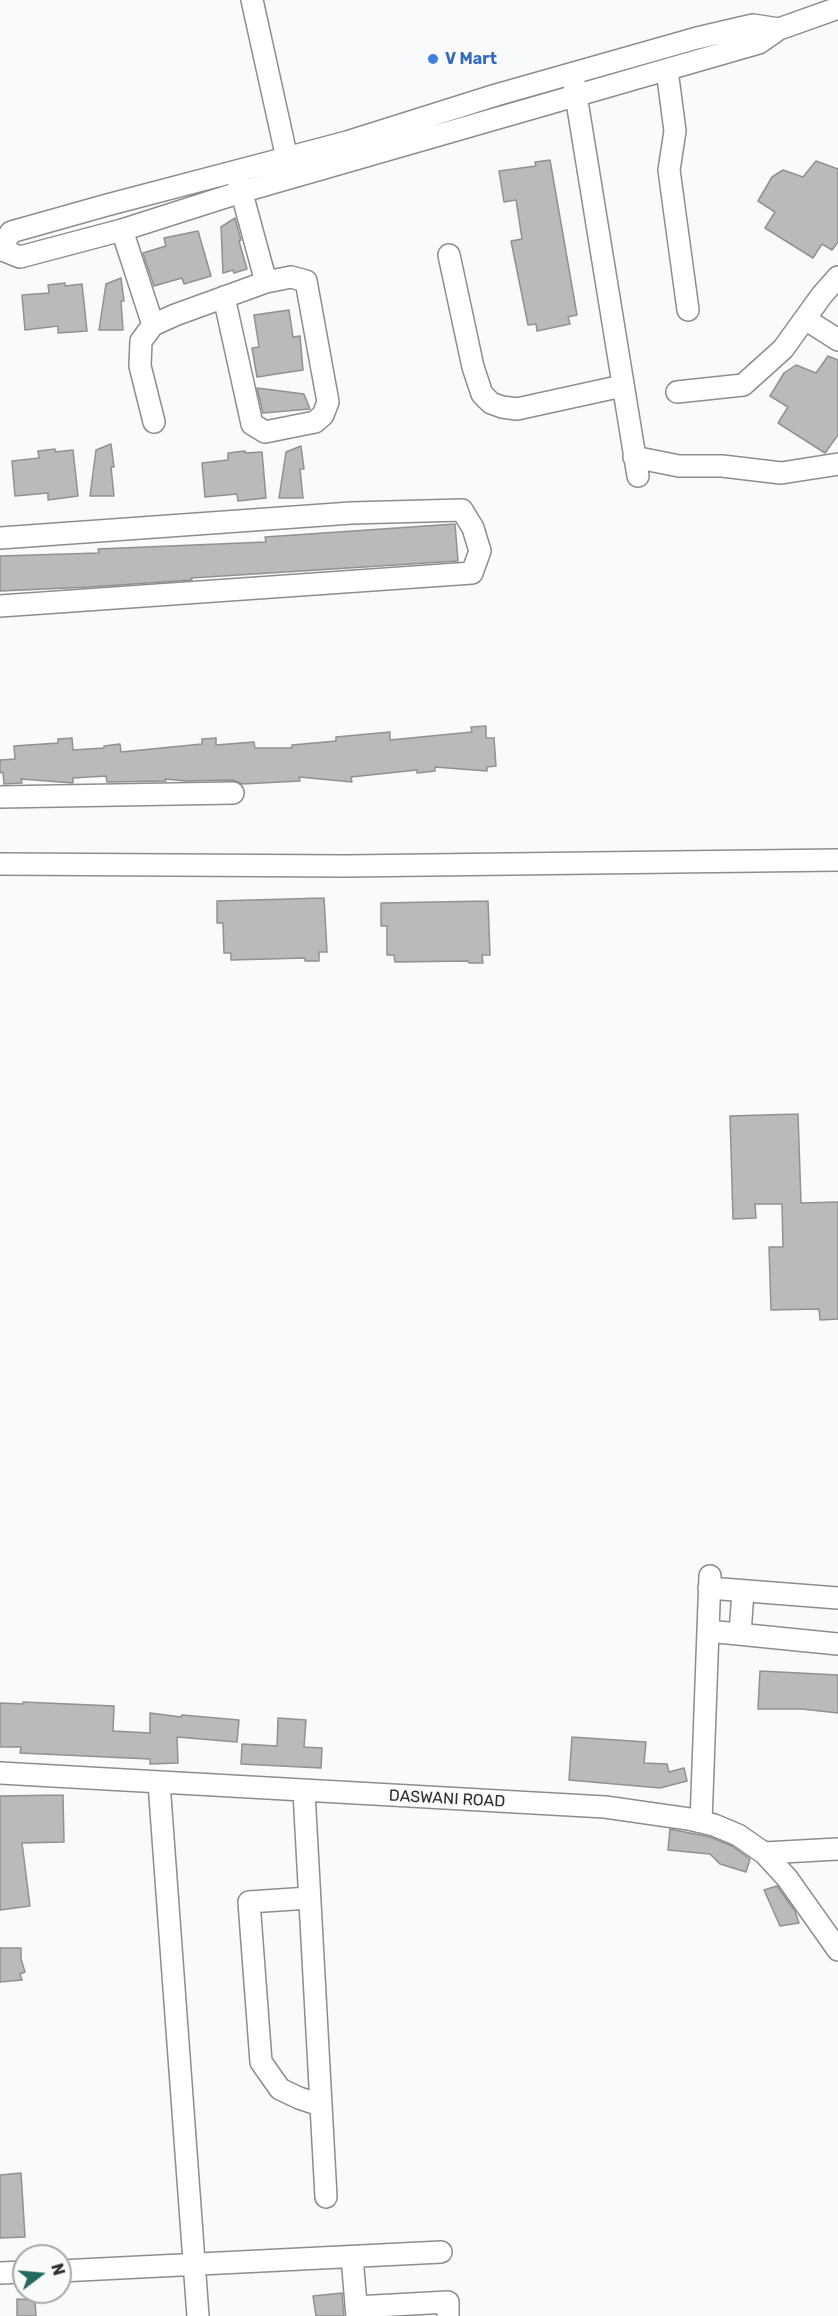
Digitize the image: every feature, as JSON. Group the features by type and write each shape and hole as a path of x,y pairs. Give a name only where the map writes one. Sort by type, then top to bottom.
{"street":[{"path":"252,0 289,168"},
{"path":"239,182 122,230 20,257 0,249 11,232 239,182 576,96 759,43 779,29 838,8"},
{"path":"289,168 573,74 753,25 779,29"},
{"path":"667,70 675,131 669,170 688,310"},
{"path":"573,74 636,467 722,466 781,472 838,464"},
{"path":"239,182 266,282"},
{"path":"122,230 153,325"},
{"path":"449,255 473,367 482,394 491,403 517,409 622,386"},
{"path":"154,422 140,366 141,341 153,325 175,315 224,297 266,282 291,277 306,281 328,402 323,415 315,422 265,432 252,424 224,297"},
{"path":"677,393 743,385 783,349 838,277"},
{"path":"805,318 838,340"},
{"path":"0,537 351,513 462,510 473,528 480,551 472,573 0,606"},
{"path":"0,797 233,793"},
{"path":"0,864 346,866 838,860"},
{"path":"700,1822 710,1582 743,1591 838,1598"},
{"path":"740,1634 743,1591"},
{"path":"708,1631 838,1644"},
{"name":"DASWANI ROAD","path":"0,1773 304,1792 605,1807 714,1824 738,1835 764,1853 787,1878 838,1950"},
{"path":"159,1782 198,2316"},
{"path":"304,1792 326,2197"},
{"path":"764,1853 838,1849"},
{"path":"309,1898 249,1902 261,2062 280,2088 320,2105"},
{"path":"72,2270 441,2252"},
{"path":"352,2257 356,2312 448,2302 448,2316"}],"building":[{"path":"550,160 577,315 568,317 570,324 537,331 536,324 528,325 511,241 522,239 516,200 504,202 499,171 536,166 535,162"},
{"path":"816,161 838,169 838,242 832,250 822,244 813,258 765,228 775,212 758,201 772,177 783,170 803,177"},
{"path":"235,218 247,269 234,273 233,270 223,273 221,227"},
{"path":"198,231 211,276 184,284 182,278 154,286 143,253 166,246 164,238"},
{"path":"121,278 124,301 121,301 123,330 99,330 106,284"},
{"path":"65,283 65,286 82,284 87,331 58,333 58,326 25,330 22,295 49,293 48,285"},
{"path":"289,310 293,337 300,336 303,370 257,377 252,348 259,347 254,315"},
{"path":"828,356 838,360 838,435 825,453 778,423 788,407 770,396 784,373 796,365 816,373"},
{"path":"257,388 304,394 310,409 263,413"},
{"path":"111,444 114,496 90,496 96,450"},
{"path":"301,446 304,469 300,469 303,498 279,498 286,452"},
{"path":"55,449 55,452 73,450 78,496 48,500 48,493 15,496 12,461 39,458 38,451"},
{"path":"245,451 245,453 262,452 266,498 238,501 237,494 205,497 202,463 228,460 228,453"},
{"path":"455,524 458,561 191,578 192,580 89,587 0,591 0,556 99,553 98,549 266,542 265,537"},
{"path":"486,726 486,738 494,738 496,766 487,767 487,771 435,767 435,771 417,773 417,770 351,777 352,782 299,777 300,781 242,784 233,780 165,779 166,781 107,782 106,776 73,778 73,783 21,779 22,783 4,784 3,772 0,773 0,760 15,759 14,746 58,743 58,739 72,738 73,750 104,748 104,746 120,744 121,752 202,744 202,739 216,738 216,745 254,742 255,748 292,748 292,745 336,741 336,737 390,732 390,740 472,732 471,727"},
{"path":"324,898 327,952 319,952 319,961 305,961 305,958 231,960 231,953 224,953 223,923 217,923 217,901"},
{"path":"488,901 490,955 482,955 483,963 469,963 468,961 395,962 394,955 387,955 387,926 381,926 381,903"},
{"path":"798,1114 801,1203 838,1202 838,1319 820,1320 819,1309 771,1310 769,1247 783,1247 782,1204 755,1204 756,1218 733,1219 730,1116"},
{"path":"760,1671 838,1675 838,1713 802,1709 758,1709"},
{"path":"23,1702 114,1706 113,1731 150,1733 150,1713 239,1720 237,1742 177,1737 178,1763 150,1764 150,1759 20,1753 21,1747 0,1747 0,1703 23,1704"},
{"path":"278,1718 306,1720 304,1747 322,1748 321,1768 241,1764 242,1744 277,1746"},
{"path":"572,1737 646,1742 644,1763 667,1764 669,1772 684,1768 687,1781 660,1788 569,1780"},
{"path":"63,1795 64,1842 22,1843 30,1906 0,1910 0,1796"},
{"path":"670,1829 710,1837 732,1846 750,1859 746,1872 720,1864 710,1854 668,1850"},
{"path":"777,1886 795,1911 799,1923 780,1926 764,1890"},
{"path":"0,1948 21,1948 21,1959 25,1972 20,1974 22,1980 0,1982"},
{"path":"21,2173 25,2237 0,2238 0,2175"},
{"path":"342,2293 344,2316 316,2316 313,2296"},
{"path":"17,2304 35,2304 36,2316 17,2316"}],"place":[{"name":"V Mart","path":"433,59"}]}
